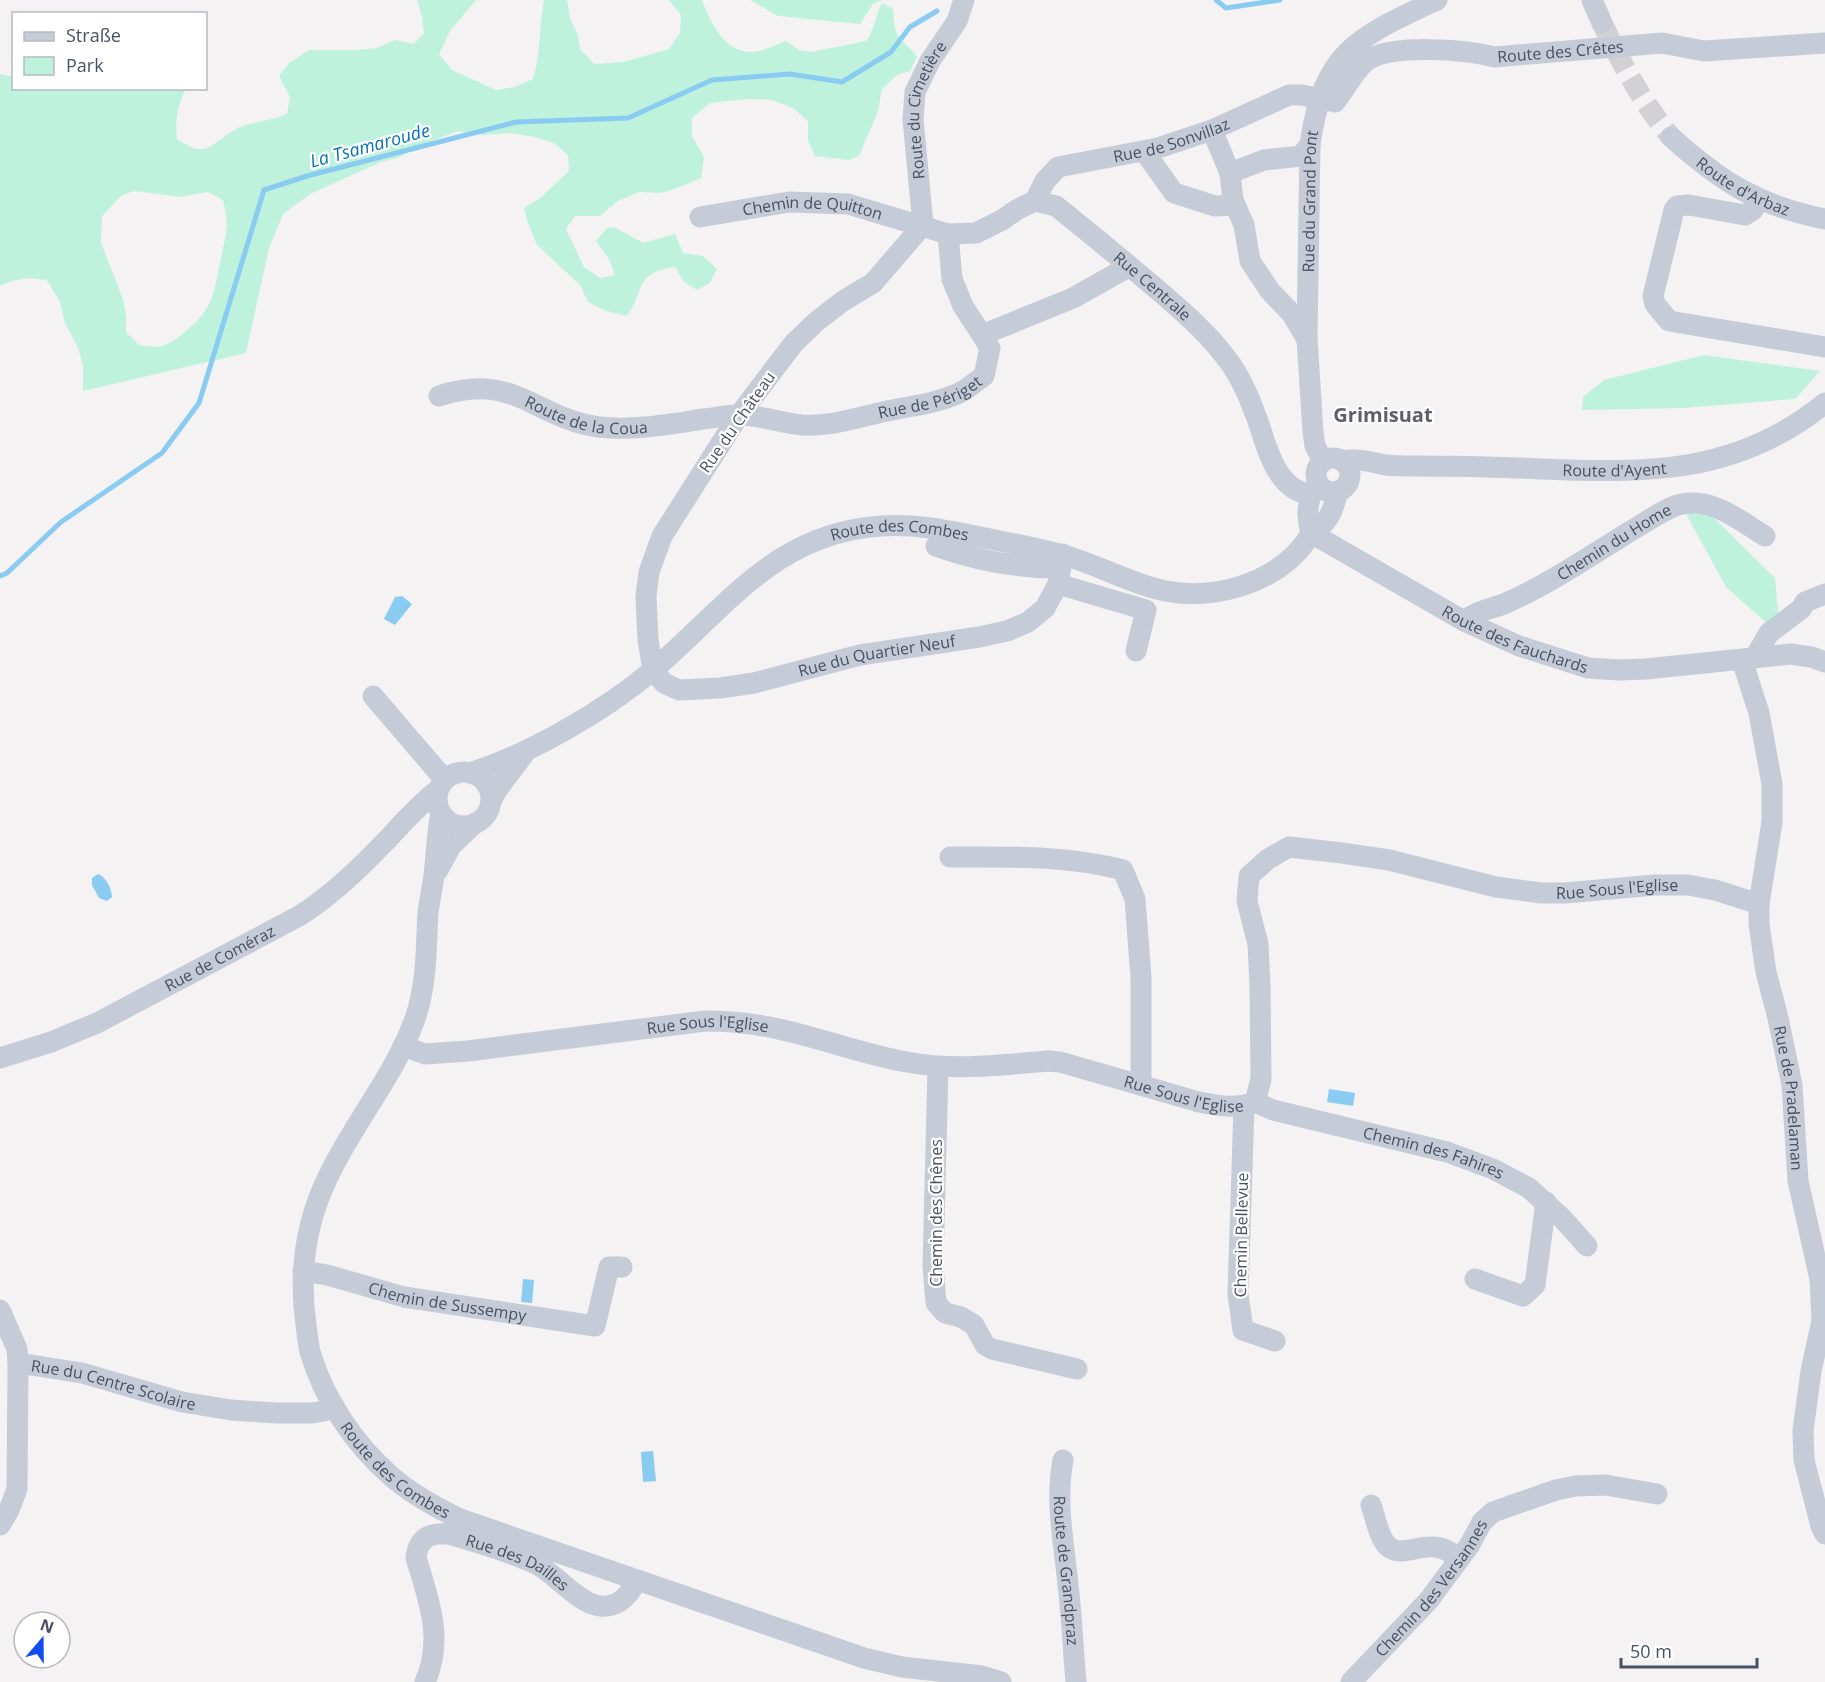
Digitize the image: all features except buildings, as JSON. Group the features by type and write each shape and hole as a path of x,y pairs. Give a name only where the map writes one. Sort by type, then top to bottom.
{"street":[{"name":"Route du Cimetière","path":"923,225 913,119 915,92 930,62 957,21 964,0"},
{"name":"Rue du Grand Pont","path":"1332,461 1316,446 1313,432 1307,338 1310,145 1319,99 1330,75 1344,54 1365,36 1437,0"},
{"path":"1592,0 1602,23"},
{"name":"Route des Crêtes","path":"1319,99 1335,102 1359,69 1373,58 1411,50 1463,51 1494,57 1662,43 1704,51 1825,43"},
{"name":"Rue de Sonvillaz","path":"1035,201 1045,181 1058,167 1144,151 1212,130 1289,95 1319,99"},
{"path":"1212,130 1230,173 1235,205 1244,225 1250,261 1270,291 1292,314 1307,338"},
{"name":"Route d'Arbaz","path":"1671,138 1717,176 1759,200 1825,219"},
{"path":"1230,173 1264,160 1301,156 1310,145"},
{"path":"1144,151 1174,193 1215,206 1235,205"},
{"path":"1759,200 1750,213 1740,215 1689,205 1677,206 1674,210 1653,296 1655,304 1670,321 1825,347"},
{"path":"923,225 948,234 976,233 1035,201"},
{"name":"Rue Centrale","path":"1035,201 1056,206 1194,321 1228,360 1251,401 1267,449 1277,470 1291,487 1301,493 1314,489"},
{"name":"Chemin de Quitton","path":"700,217 800,202 848,204 923,225"},
{"name":"Rue du Château","path":"652,670 647,612 649,572 662,536 739,415 794,343 843,301 873,283 923,225"},
{"path":"948,234 952,279 963,306 982,336 1073,298 1130,266"},
{"name":"Rue de Périget","path":"739,415 804,425 846,422 891,410 933,404 960,393 984,376 990,348 982,336"},
{"name":"Route de la Coua","path":"439,396 475,388 494,389 509,393 557,414 599,427 671,424 739,415"},
{"name":"Route d'Ayent","path":"1332,461 1354,459 1390,466 1604,471 1677,468 1706,462 1748,448 1798,422 1825,403"},
{"path":"1311,533 1307,518 1317,469 1332,461 1349,471 1349,479 1342,489 1327,491 1314,489"},
{"name":"Route d'Ayent","path":"1342,489 1390,466"},
{"name":"Route des Combes","path":"1001,1682 982,1676 879,1662 488,1530 433,1506 409,1491 380,1466 347,1427 334,1406 310,1351 303,1300 303,1271 309,1230 326,1181 346,1141 403,1046 416,1017 423,988 429,912 441,817 438,806 441,785 457,773 470,773 529,749 621,694 652,670 771,564 804,545 836,533 883,526 915,526 951,531 1060,569 1177,593 1214,592 1248,584 1293,557 1311,533 1326,521 1342,489"},
{"name":"Chemin du Home","path":"1464,621 1471,616 1506,603 1557,576 1654,517 1681,504 1721,508 1765,536"},
{"name":"Route des Fauchards","path":"1311,533 1464,621 1519,646 1588,668 1637,669 1791,654 1825,662"},
{"path":"936,546 965,556 1037,568 1060,569 1146,609 1136,651"},
{"name":"Rue du Quartier Neuf","path":"652,670 664,683 679,690 720,688 754,683 860,655 979,637 1017,627 1033,619 1045,608 1060,569"},
{"path":"1748,659 1769,633 1801,609 1805,602 1825,594"},
{"name":"Rue de Pradelaman","path":"1748,659 1772,784 1773,802 1769,850 1759,904 1760,924 1766,972 1792,1085 1798,1181 1820,1280 1822,1321 1811,1371 1803,1431 1804,1460 1825,1534"},
{"path":"373,696 441,785"},
{"name":"Route des Combes","path":"434,879 451,846 485,816 506,776 529,749"},
{"path":"470,773 480,777 486,784 491,801"},
{"name":"Rue de Coméraz","path":"0,1058 51,1042 97,1023 299,916 360,867 441,785"},
{"path":"410,815 441,817 457,825 466,826 475,823"},
{"name":"Rue Sous l'Eglise","path":"403,1046 425,1054 468,1051 705,1021 736,1021 788,1031 887,1058 938,1067 964,1068 1048,1061 1081,1067 1221,1107 1250,1104 1262,1079 1258,944 1247,902 1250,876 1268,859 1289,847 1389,860 1496,887 1541,893 1688,885 1715,890 1759,904"},
{"path":"950,857 1062,860 1106,865 1123,870 1135,899 1140,966 1141,1085"},
{"name":"Chemin des Chênes","path":"938,1067 933,1266 936,1303 945,1313 961,1317 974,1325 985,1345 992,1349 1077,1369"},
{"name":"Chemin des Fahires","path":"1250,1104 1380,1134 1472,1160 1528,1188 1546,1202 1587,1246"},
{"name":"Chemin Bellevue","path":"1250,1104 1238,1294 1243,1330 1275,1341"},
{"path":"1475,1279 1523,1296 1535,1285 1546,1202"},
{"name":"Chemin de Sussempy","path":"303,1271 327,1275 404,1297 595,1326 609,1267 622,1267"},
{"path":"0,1310 17,1349 18,1364"},
{"name":"Rue du Centre Scolaire","path":"0,1524 9,1510 17,1489 18,1364 81,1373 182,1402 231,1410 303,1413 324,1411 334,1406"},
{"name":"Route de Grandpraz","path":"1063,1460 1059,1515 1068,1585 1076,1682"},
{"name":"Chemin des Versannes","path":"1351,1682 1429,1600 1460,1558 1482,1522 1493,1512 1556,1490 1576,1486 1606,1485 1657,1494"},
{"path":"1371,1506 1381,1537 1391,1549 1403,1552 1430,1546 1441,1547 1460,1558"},
{"name":"Rue des Dailles","path":"425,1682 434,1653 435,1634 433,1614 416,1558 421,1540 431,1534 453,1535 537,1564 594,1605 610,1606 618,1602 628,1596 636,1581"}],"green space":[{"path":"417,0 476,0 450,31 439,54 452,70 496,90 515,87 533,79 544,0 567,0 580,49 594,64 624,62 669,49 680,33 681,15 669,0 702,0 709,17 725,41 750,52 764,50 786,41 799,50 811,52 866,41 882,3 893,9 896,32 917,57 910,71 897,75 882,89 878,111 859,156 848,160 815,156 808,140 808,121 793,108 772,100 747,99 710,103 692,118 692,136 704,157 701,178 669,191 639,192 618,201 600,216 575,216 566,229 584,267 600,278 615,275 610,261 596,241 608,227 616,228 643,243 675,234 683,253 703,256 717,269 710,283 697,290 684,282 675,267 662,270 646,278 627,316 606,311 588,302 580,285 537,245 524,208 539,199 569,171 568,155 554,143 535,137 509,133 483,135 458,131 418,146 400,157 381,162 310,194 283,214 269,248 246,353 83,391 83,365 78,348 65,323 60,302 47,280 23,279 0,286 0,74 12,77 12,90 186,90 177,113 177,139 196,149 203,149 238,128 287,114 290,97 279,76 289,63 309,50 377,48 395,40 413,44 424,34","holes":["135,191 180,197 208,192 223,200 226,217 226,230 214,290 208,307 195,323 168,344 160,347 139,345 126,332 123,299 101,243 102,216 122,195"]},
{"path":"750,0 882,0 873,4 860,24 778,16"},
{"path":"1704,355 1820,371 1795,399 1683,408 1582,410 1583,397 1604,380"},
{"path":"1685,512 1711,515 1775,578 1778,612 1773,629 1726,587"}],"water":[{"path":"402,596 412,604 395,625 384,619 395,597"},
{"path":"98,874 106,880 111,890 112,897 107,901 99,898 92,885 92,878"},
{"path":"1329,1089 1355,1093 1353,1106 1327,1102"},
{"path":"523,1279 534,1280 532,1303 521,1302"},
{"path":"653,1451 656,1481 643,1482 641,1452"}],"waterway":[{"name":"La Tsamaroude","path":"1216,0 1226,8 1280,0"},
{"name":"La Tsamaroude","path":"0,576 7,573 61,522 162,453 199,403 264,190 307,176 516,122 628,118 712,80 790,74 842,82 891,52 910,27 937,11"}],"tunnel":[{"path":"1602,23 1633,82 1671,137"}],"district":[{"name":"Grimisuat","path":"1383,415"}]}
